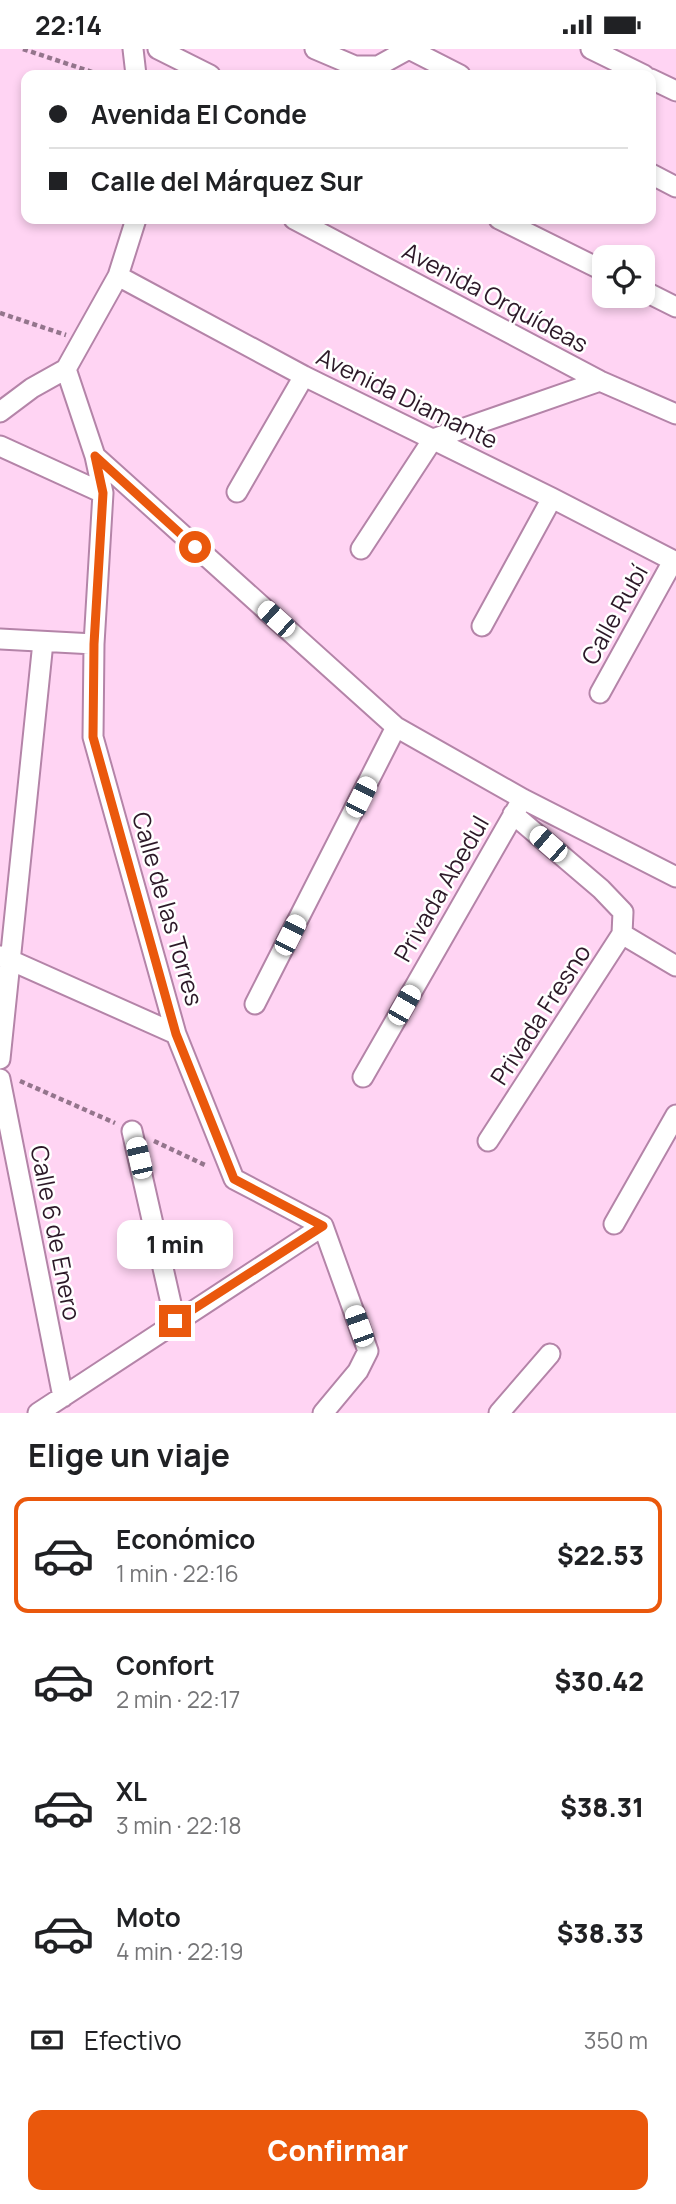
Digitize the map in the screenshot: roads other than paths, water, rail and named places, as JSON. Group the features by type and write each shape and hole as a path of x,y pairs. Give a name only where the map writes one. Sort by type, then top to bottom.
{"street":[{"path":"133,49 135,70"},
{"path":"158,49 201,70"},
{"path":"315,49 355,66 378,66 409,49 450,70"},
{"path":"591,49 634,70"},
{"path":"656,81 676,91"},
{"path":"656,177 676,187"},
{"path":"0,412 32,387 66,369 118,276 134,224"},
{"name":"Avenida Orquídeas","path":"304,224 600,381 676,414"},
{"path":"509,224 592,265"},
{"name":"Avenida Diamante","path":"118,276 304,376 675,562"},
{"path":"655,296 676,307"},
{"name":"Calle de las Torres","path":"66,369 95,456 103,493 94,644 93,737 176,1034 234,1179 323,1226"},
{"path":"237,492 304,376"},
{"path":"361,549 433,439 600,381"},
{"path":"0,446 103,493"},
{"path":"95,456 396,727 518,806 676,877"},
{"path":"482,626 552,498"},
{"name":"Calle Rubí","path":"600,693 675,562"},
{"path":"0,639 94,644"},
{"path":"0,1059 6,958 43,642"},
{"path":"255,1004 396,727"},
{"name":"Privada Fresno","path":"488,1141 622,934 623,912 518,806"},
{"name":"Privada Abedul","path":"363,1077 518,806"},
{"path":"622,934 676,966"},
{"path":"6,958 176,1034"},
{"name":"Calle 6 de Enero","path":"6,1079 63,1397"},
{"path":"614,1224 676,1115"},
{"path":"132,1131 175,1321"},
{"path":"38,1413 323,1226 368,1351 358,1371 323,1413"},
{"path":"499,1413 550,1354"}]}
